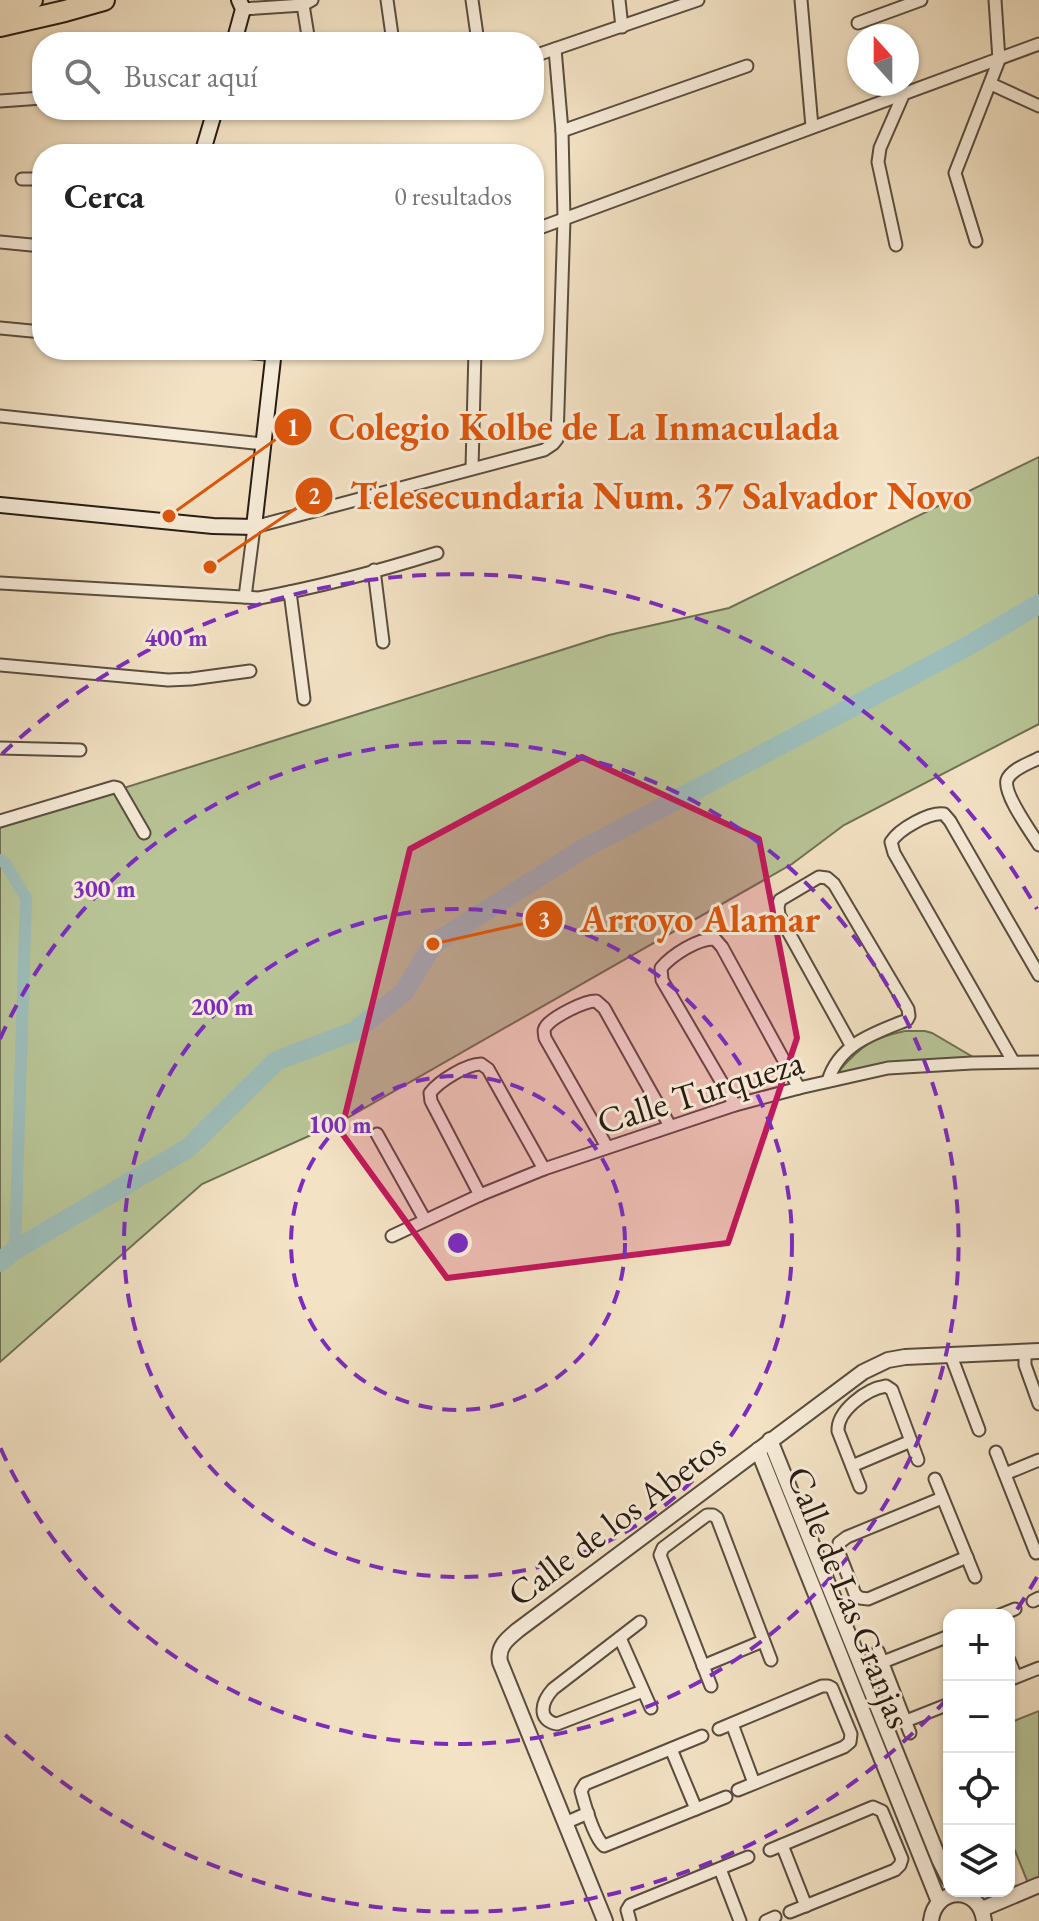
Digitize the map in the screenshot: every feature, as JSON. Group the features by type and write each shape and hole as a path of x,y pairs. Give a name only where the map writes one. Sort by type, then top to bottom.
{"highway":[{"path":"0,9 33,0"},
{"path":"0,26 104,0"}],"street":[{"path":"387,0 392,32"},
{"path":"472,0 477,32"},
{"path":"619,0 622,27"},
{"path":"544,53 698,0"},
{"path":"801,0 812,127"},
{"path":"858,23 921,0"},
{"path":"976,241 955,173 999,60 995,0"},
{"path":"236,32 241,5 308,2 309,32"},
{"path":"919,88 1039,44"},
{"path":"0,505 213,526 254,527 544,450 553,444 558,431 564,219 562,131 555,49"},
{"path":"562,131 747,66"},
{"path":"991,84 1039,106"},
{"path":"544,226 896,96"},
{"path":"896,245 878,162 880,148 903,96"},
{"path":"0,101 32,99"},
{"path":"205,144 212,120"},
{"path":"22,179 32,179"},
{"path":"0,242 32,245"},
{"path":"0,328 32,331"},
{"path":"245,597 273,360"},
{"path":"472,468 475,360"},
{"path":"0,416 263,444"},
{"path":"0,583 259,598 437,553"},
{"path":"374,570 383,642"},
{"path":"290,592 304,699"},
{"path":"0,665 168,680 250,671"},
{"path":"0,748 80,750"},
{"path":"1039,758 1013,773 1007,781 1008,792 1039,845"},
{"path":"0,821 114,787 121,790 144,833"},
{"path":"1013,1061 894,853 891,842 897,833 935,813 944,814 1039,975"},
{"path":"828,1081 838,1059 851,1045 907,1020 909,1016 908,1009 834,884 827,878 819,877 780,900 779,915 851,1045"},
{"path":"735,1105 662,980 661,968 669,958 706,938 715,939 722,947 799,1088"},
{"path":"607,1147 545,1038 544,1030 548,1024 585,1001 596,1001 604,1008 670,1126"},
{"name":"Calle Turqueza","path":"392,1236 544,1169 735,1105 888,1068 1039,1062"},
{"path":"480,1195 431,1101 430,1093 436,1084 474,1064 488,1069 544,1169"},
{"path":"377,1134 425,1220"},
{"path":"1032,1351 1025,1365 1039,1404"},
{"name":"Calle de los Abetos","path":"605,1921 500,1662 503,1644 863,1372 888,1360 905,1357 1032,1351"},
{"path":"951,1356 979,1430"},
{"path":"846,1384 858,1401"},
{"path":"860,1487 838,1431 838,1423 842,1413 878,1387 886,1386 892,1390 918,1460"},
{"path":"852,1466 911,1441"},
{"name":"Calle de Las Granjas","path":"764,1445 827,1580 910,1827 939,1902"},
{"name":"Calle de Las Granjas","path":"764,1445 868,1703 943,1867"},
{"path":"996,1452 1034,1530 1036,1553"},
{"path":"1005,1474 1039,1460"},
{"path":"935,1479 975,1577"},
{"path":"942,1498 839,1543 839,1553 855,1594 868,1599 967,1557"},
{"path":"674,1513 686,1531"},
{"path":"711,1686 660,1555 663,1548 707,1515 717,1518 771,1660"},
{"path":"827,1580 846,1572"},
{"path":"640,1622 553,1689 544,1700 543,1708 546,1718 557,1724 643,1691"},
{"path":"620,1638 651,1708"},
{"path":"943,1638 880,1657 908,1727 943,1707"},
{"path":"703,1666 763,1641"},
{"path":"1015,1678 1039,1668"},
{"path":"719,1729 828,1686 832,1688 851,1734 850,1742 844,1747 738,1790"},
{"path":"843,1713 895,1693"},
{"path":"522,1716 543,1708"},
{"path":"732,1724 754,1783"},
{"path":"702,1736 585,1784 581,1791 588,1813 604,1846 726,1797"},
{"path":"671,1749 696,1809"},
{"path":"790,1912 806,1906 895,1870 900,1865 902,1859 882,1811 873,1807 776,1847 806,1906"},
{"path":"565,1823 588,1813"},
{"path":"892,1835 910,1827"},
{"path":"630,1921 627,1910 630,1905 748,1857"},
{"path":"720,1869 740,1921"},
{"path":"968,1897 983,1915 1039,1885"},
{"path":"931,1921 932,1912 947,1897"}],"highlighted area":[{"path":"582,757 759,839 797,1038 728,1243 447,1278 341,1132 410,849"}],"green space":[{"path":"1039,457 1039,724 844,825 792,864 340,1122 202,1184 0,1362 0,827 609,635 729,608"},
{"path":"905,1031 932,1033 973,1057 868,1068 838,1075 847,1062 868,1044"},
{"path":"1039,1711 1039,1877 1028,1883 1015,1851 1015,1721"}],"waterway":[{"path":"0,1262 15,1250 188,1148 276,1061 355,1031 404,992 433,944 583,849 966,647 1039,604"},
{"path":"0,860 5,863 26,898 15,1250"}],"place":[{"name":"Colegio Kolbe de La Inmaculada","path":"169,516"},
{"name":"Telesecundaria Num. 37 Salvador Novo","path":"210,567"},
{"name":"Arroyo Alamar","path":"433,944"}]}
